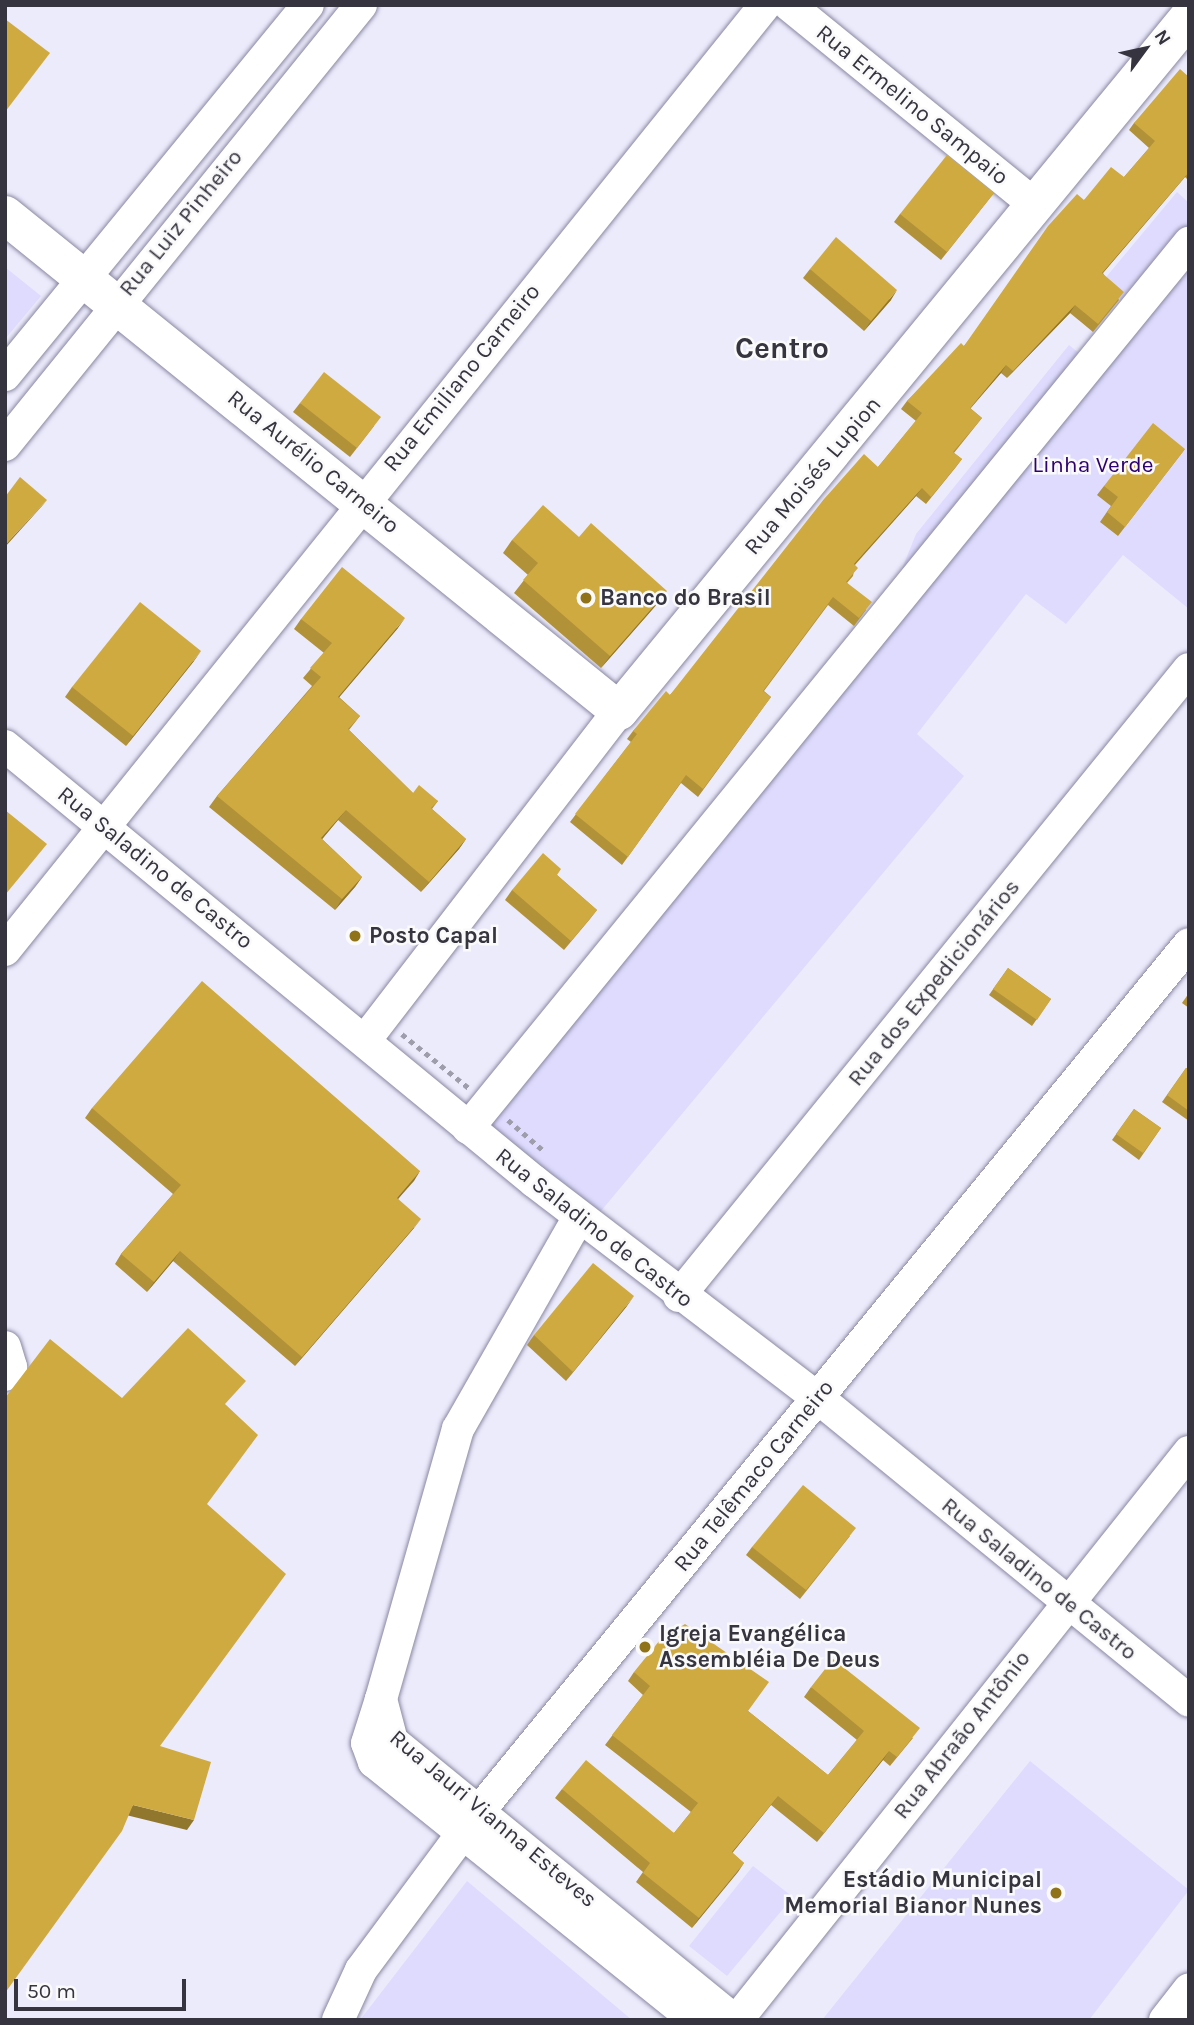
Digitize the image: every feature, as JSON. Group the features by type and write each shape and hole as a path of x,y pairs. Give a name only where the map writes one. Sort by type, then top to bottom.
{"main road":[{"name":"Rua Moisés Lupion","path":"619,711 1189,17"},
{"name":"Rua Aurélio Carneiro","path":"5,215 82,278 117,302 619,711"}],"street":[{"name":"Rua Luiz Pinheiro","path":"5,375 307,5"},
{"name":"Rua Luiz Pinheiro","path":"5,444 117,302 361,5"},
{"name":"Rua Emiliano Carneiro","path":"5,950 362,502 765,5"},
{"name":"Rua Ermelino Sampaio","path":"789,5 1035,205"},
{"path":"468,1128 1189,243"},
{"name":"Rua dos Expedicionários","path":"679,1296 1189,669"},
{"name":"Rua Moisés Lupion","path":"366,1039 619,711"},
{"name":"Rua Saladino de Castro","path":"5,746 366,1039 468,1128 679,1296 818,1398 1189,1701"},
{"name":"Rua Telêmaco Carneiro","path":"338,2020 361,1970 471,1822 1189,944"},
{"name":"Rua Jauri Vianna Esteves","path":"579,1217 458,1429 381,1699 392,1741 471,1822 695,2020"},
{"path":"5,1347 11,1367 5,1375"},
{"name":"Rua Abraão Antônio","path":"736,2020 1189,1452"},
{"name":"Rua Jauri Vianna Esteves","path":"471,1822 736,2020"},
{"path":"1165,2020 1189,1989"}],"green space":[{"name":"Linha Verde","path":"1177,192 1189,203 1189,609 1123,555 1066,624 1026,594 917,734 964,776 596,1217 467,1109 889,601 916,534 1069,345 1085,358 1126,305 1102,282"},
{"path":"5,267 41,296 5,339"},
{"name":"Estádio Municipal Memorial Bianor Nunes","path":"1030,1761 1189,1890 1089,2020 822,2020"},
{"path":"753,1866 793,1897 727,1976 689,1946"},
{"path":"467,1881 632,2020 360,2020"}],"building":[{"path":"5,19 50,53 5,112"},
{"path":"1180,69 1189,77 1189,172 1102,273 1124,292 1098,324 1075,305 1013,371 1006,365 970,408 982,418 953,452 962,459 931,497 922,488 854,564 858,568 846,582 872,602 859,618 833,597 763,691 771,697 703,789 686,775 628,857 575,814 637,734 633,731 666,691 670,695 824,499 864,454 878,467 922,413 907,401 961,343 964,346 1048,226 1077,194 1084,200 1111,167 1124,177 1155,141 1134,123"},
{"path":"947,155 994,193 947,252 900,214"},
{"path":"836,237 897,290 871,321 810,269"},
{"path":"324,372 381,417 357,448 300,403"},
{"path":"1153,423 1185,449 1125,527 1107,512 1118,497 1104,486"},
{"path":"20,477 47,500 5,545 5,497"},
{"name":"Banco do Brasil","path":"543,505 579,537 591,523 667,591 610,656 523,580 538,563 512,540"},
{"path":"342,567 405,618 338,697 360,716 348,729 413,793 419,785 438,801 431,808 466,839 429,882 346,810 321,838 362,877 342,899 217,796 321,677 310,668 332,643 301,619"},
{"path":"140,602 201,651 133,736 72,687"},
{"path":"5,810 47,844 5,895"},
{"path":"543,853 561,869 557,875 597,910 571,941 512,890"},
{"path":"1008,968 1051,999 1037,1020 993,989"},
{"path":"202,981 420,1171 397,1198 421,1219 302,1357 180,1251 154,1282 121,1254 181,1185 92,1108"},
{"path":"1186,1068 1189,1069 1189,1111 1167,1095"},
{"path":"1134,1109 1161,1128 1143,1153 1116,1134"},
{"path":"593,1263 634,1296 573,1372 534,1335"},
{"path":"188,1328 246,1381 225,1404 258,1435 207,1504 286,1574 160,1746 211,1762 194,1820 133,1805 122,1831 5,1993 5,1398 50,1339 122,1398"},
{"path":"803,1485 856,1528 806,1590 752,1547"},
{"path":"685,1624 769,1682 748,1711 828,1775 864,1731 811,1687 833,1659 920,1728 897,1757 889,1751 824,1833 778,1796 732,1852 744,1863 699,1918 643,1873 650,1863 562,1789 586,1760 674,1833 698,1803 612,1735 650,1686 634,1672 660,1640"}],"place":[{"name":"Banco do Brasil","path":"586,598"},
{"name":"Posto Capal","path":"355,936"},
{"name":"Igreja Evangélica Assembléia De Deus","path":"645,1647"},
{"name":"Estádio Municipal Memorial Bianor Nunes","path":"1056,1893"}],"district":[{"name":"Centro","path":"782,348"}]}
